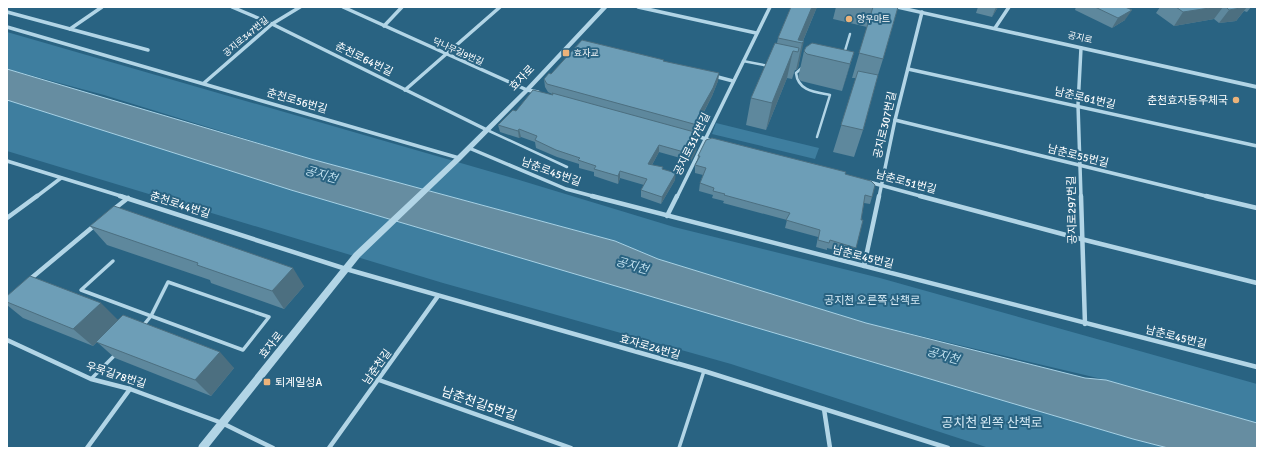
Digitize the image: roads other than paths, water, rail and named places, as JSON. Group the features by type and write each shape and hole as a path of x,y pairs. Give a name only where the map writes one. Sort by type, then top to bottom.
{"street":[{"path":"70,29 102,7"},
{"name":"춘천로64번길","path":"232,7 272,24 487,130"},
{"name":"공지로347번길","path":"204,83 272,24 300,7"},
{"name":"닥나무길9번길","path":"343,7 527,90"},
{"path":"384,26 402,7"},
{"path":"405,90 447,55 500,7"},
{"name":"효자로","path":"202,448 358,255 456,161 527,90 605,7"},
{"path":"638,7 756,33"},
{"name":"공지로317번길","path":"667,216 770,7"},
{"name":"공지로","path":"898,7 1257,87"},
{"path":"995,28 1009,7"},
{"path":"7,12 148,50"},
{"name":"공지로307번길","path":"864,266 895,120 922,12"},
{"name":"춘천로56번길","path":"7,27 204,83 456,161"},
{"path":"572,42 579,44"},
{"name":"공지로297번길","path":"1081,48 1078,105 1085,324"},
{"name":"남춘로61번길","path":"908,69 1078,105 1257,146"},
{"path":"710,75 733,81"},
{"path":"527,90 542,94"},
{"name":"남춘로55번길","path":"895,120 1257,208"},
{"path":"691,135 720,143"},
{"name":"남춘로45번길","path":"469,148 566,189 1085,324 1257,367"},
{"name":"춘천로44번길","path":"7,161 128,198 346,269"},
{"path":"7,218 61,178"},
{"name":"남춘로51번길","path":"866,181 1257,284"},
{"path":"110,213 128,198"},
{"path":"25,283 98,223"},
{"name":"효자로24번길","path":"346,269 704,371 948,448"},
{"name":"남춘천길","path":"329,448 438,296"},
{"name":"우묵길78번길","path":"7,340 91,379 130,389 222,423 272,448"},
{"name":"남춘천길5번길","path":"379,380 571,448"},
{"path":"87,448 130,389"},
{"path":"824,409 830,448"}],"lane":[{"path":"843,56 850,34"},
{"path":"743,61 774,68"},
{"path":"806,66 801,67 796,73 795,79 798,84 809,90 830,95 816,137"},
{"name":"남춘로45번길","path":"487,130 567,167"},
{"path":"112,261 81,290 151,317 243,350 269,317 168,282 151,317 140,329"},
{"path":"91,379 118,351"},
{"path":"679,448 704,371"}],"water":[{"name":"공지천","path":"7,69 311,159 615,241 658,259 866,323 1085,378 1106,380 1257,423 1257,448 1168,448 1133,439 291,190 7,100"}],"place":[{"name":"양우마트","path":"849,19"},
{"name":"효자교","path":"566,53"},
{"name":"춘천효자동우체국","path":"1236,100"},
{"name":"퇴계일성A","path":"267,382"}],"park label":[{"name":"공지천 오른쪽 산책로","path":"872,300"},
{"name":"공치천 왼쪽 산책로","path":"992,423"}]}
